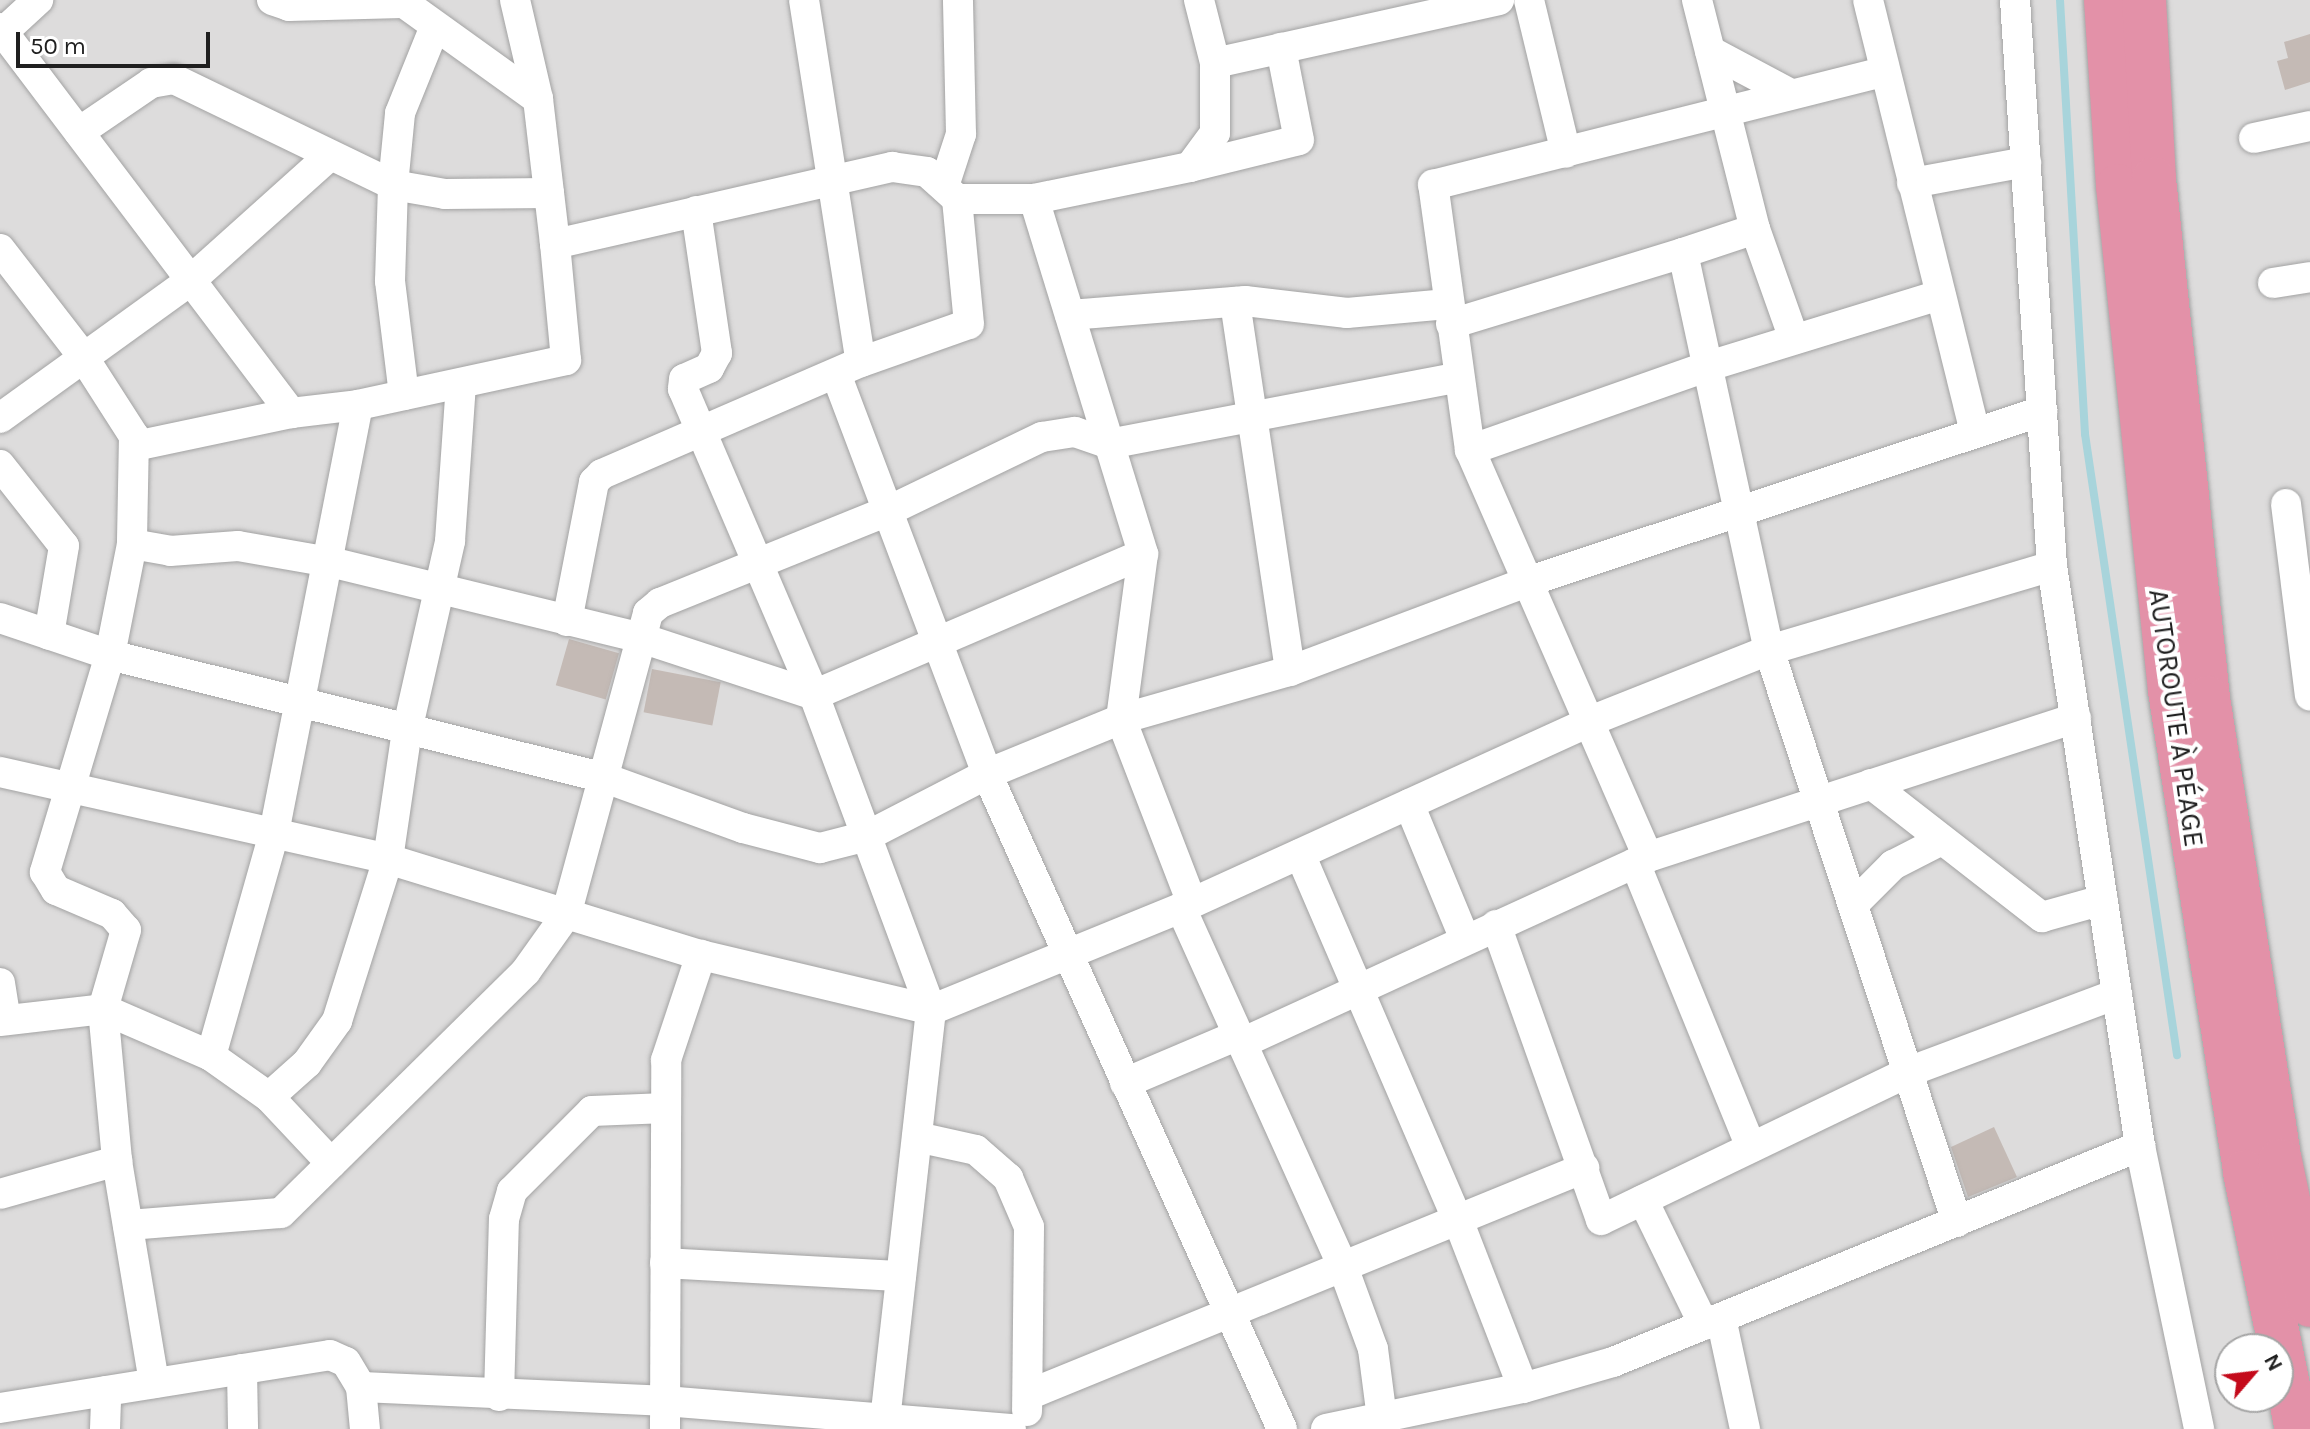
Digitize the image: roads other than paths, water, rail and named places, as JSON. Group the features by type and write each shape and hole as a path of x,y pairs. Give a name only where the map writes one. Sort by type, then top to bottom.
{"highway":[{"name":"AUTOROUTE À PÉAGE","path":"2106,0 2122,232 2170,691 2245,1172 2297,1429"},
{"path":"2144,0 2154,179 2208,698 2277,1146 2310,1305"}],"street":[{"path":"38,0 1,32 291,413"},
{"path":"272,0 289,6 401,2 434,29 538,99"},
{"path":"135,446 291,413 358,405 566,360 538,99 515,0"},
{"path":"804,0 833,180 849,368 888,511 987,774 1282,1429"},
{"path":"567,621 594,482 613,468 703,434 849,368 969,324 950,193 961,134 958,0"},
{"path":"1190,167 1215,133 1215,63 1199,0"},
{"path":"1215,63 1499,0"},
{"path":"1529,0 1566,153"},
{"path":"1697,0 1755,229 1794,339"},
{"path":"1868,0 1975,433"},
{"path":"2015,0 2052,566 2140,1146 2199,1429"},
{"path":"404,395 390,281 393,185 400,113 434,29"},
{"path":"555,244 892,167 927,172 950,193 1034,199 1190,167 1299,140 1281,48"},
{"path":"1710,51 1791,94"},
{"path":"1751,1147 1641,860 1593,720 1527,582 1470,450 1433,185 1566,153 1725,108 1884,72"},
{"path":"79,132 151,83 174,79 327,158 393,185 445,194 549,193"},
{"path":"2254,138 2310,126"},
{"path":"0,418 82,355 191,280 327,158"},
{"path":"1912,183 2026,162"},
{"path":"1034,199 1143,554 1121,719 1187,906 1240,1039 1343,1267 1373,1349 1382,1418"},
{"path":"696,211 717,353 709,368 684,379 683,389 814,695 931,1010 885,1418"},
{"path":"1070,315 1235,302 1347,313 1450,314 1683,253 1755,229"},
{"path":"0,249 82,355 131,427 135,446 132,544 110,655 74,791 45,872 56,890 112,914 126,930 103,1009 117,1161 154,1383"},
{"path":"1683,253 1709,366 1736,511 1769,650 1957,1222"},
{"path":"2273,283 2310,277"},
{"path":"1470,450 1709,366 1940,295"},
{"path":"1235,302 1290,671"},
{"path":"128,1225 281,1213 526,971 566,915 648,613 660,603 888,511 1042,437 1075,432 1109,444 1459,377"},
{"path":"269,1097 307,1063 337,1021 388,859 407,731 450,541 461,383"},
{"path":"211,1056 274,833 303,701 358,405"},
{"path":"0,618 110,655 605,778 743,828 820,848 867,836 987,774 1121,719 1290,671 1527,582 2042,411"},
{"path":"0,465 64,546 49,635"},
{"path":"2286,504 2305,604 2310,696"},
{"path":"132,544 170,551 238,546 330,562 641,638 814,695 936,639 1143,554"},
{"path":"0,772 388,859 701,955 931,1010 1187,906 1593,720 1769,650 2052,566"},
{"path":"1125,1083 1359,989 1641,860 2076,718"},
{"path":"1871,784 1938,842 2042,917 2103,900"},
{"path":"1409,804 1465,939"},
{"path":"1853,905 1893,865 1938,842"},
{"path":"1300,854 1458,1220 1523,1388"},
{"path":"1496,925 1601,1220 1908,1072 2117,994"},
{"path":"664,1415 666,1060 701,955"},
{"path":"0,983 3,1021 103,1009 211,1056 269,1097 331,1163"},
{"path":"499,1396 504,1219 512,1191 592,1111 666,1108"},
{"path":"917,1137 976,1150 1008,1178 1029,1227 1025,1429"},
{"path":"1326,1429 1523,1388 1713,1322 2140,1146"},
{"path":"0,1194 117,1161"},
{"path":"1028,1395 1584,1168"},
{"path":"1643,1200 1713,1322 1745,1429"},
{"path":"665,1263 901,1276"},
{"path":"0,1408 330,1355 346,1362 361,1387 365,1429"},
{"path":"242,1369 243,1429"},
{"path":"361,1387 499,1396 664,1415 885,1418 996,1428"},
{"path":"105,1429 106,1391"}],"waterway":[{"path":"2060,0 2085,434 2177,1055"}]}
